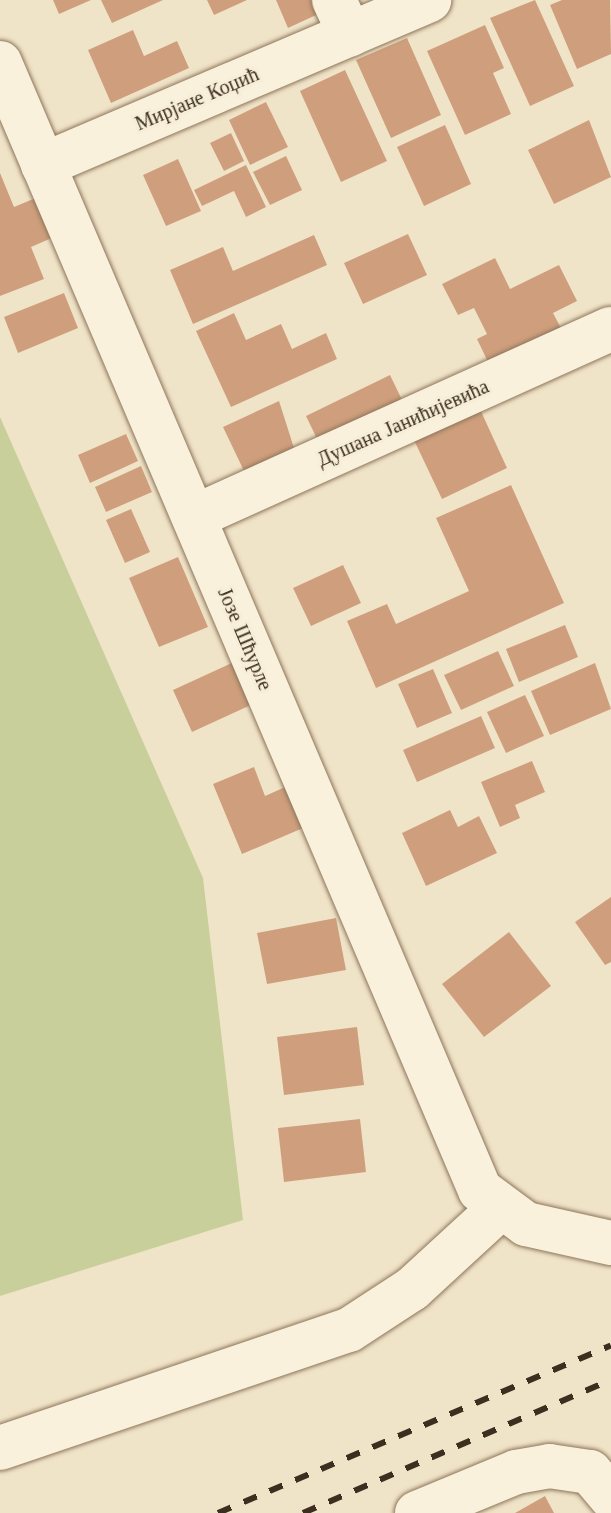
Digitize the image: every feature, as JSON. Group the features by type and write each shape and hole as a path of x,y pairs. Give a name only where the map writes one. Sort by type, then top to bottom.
{"street":[{"name":"Мирјане Коџић","path":"43,165 342,17 429,0"},
{"name":"Јозе Шћурле","path":"0,63 467,1163 499,1209"},
{"name":"Душана Јанићијевића","path":"194,517 611,329"},
{"path":"0,1448 349,1330 432,1273 499,1209 563,1236 611,1243"},
{"path":"417,1513 516,1472 549,1466 590,1472 611,1497"}],"green space":[{"path":"0,417 203,878 243,1220 0,1296"}],"building":[{"path":"53,0 91,0 59,14"},
{"path":"101,0 163,0 112,23"},
{"path":"207,0 247,0 214,15"},
{"path":"276,0 323,0 327,10 288,28"},
{"path":"535,0 574,86 530,106 490,18"},
{"path":"562,0 610,0 611,54 577,69 550,5"},
{"path":"485,25 504,68 493,73 511,114 465,135 427,51"},
{"path":"133,30 144,56 177,41 189,68 111,103 88,50"},
{"path":"407,38 441,115 391,138 356,60"},
{"path":"345,70 387,161 341,182 300,91"},
{"path":"266,102 288,147 250,165 229,120"},
{"path":"589,120 611,177 554,204 528,150"},
{"path":"445,125 471,184 424,206 397,147"},
{"path":"231,133 244,161 224,171 210,143"},
{"path":"286,156 302,190 270,205 253,172"},
{"path":"178,159 201,211 166,226 143,175"},
{"path":"246,165 266,207 246,217 234,191 202,206 194,190"},
{"path":"0,173 14,207 38,197 54,237 31,247 44,279 0,296"},
{"path":"408,234 427,275 363,304 344,263"},
{"path":"314,235 327,265 193,324 170,270 223,247 233,271"},
{"path":"495,258 510,289 559,265 577,301 553,313 563,332 488,362 477,339 487,334 474,308 458,315 442,284"},
{"path":"64,293 78,328 18,353 4,317"},
{"path":"234,313 246,340 281,324 292,349 326,333 337,359 231,407 196,331"},
{"path":"390,375 403,402 319,443 306,416"},
{"path":"279,401 294,448 244,471 223,427"},
{"path":"479,407 507,468 442,499 413,438"},
{"path":"126,434 138,461 90,483 78,455"},
{"path":"141,466 152,492 106,512 95,487"},
{"path":"511,485 564,603 376,688 347,621 387,604 396,624 469,591 436,518"},
{"path":"131,509 150,552 125,563 106,520"},
{"path":"178,557 208,627 159,647 129,578"},
{"path":"343,565 361,603 311,626 293,588"},
{"path":"565,625 578,657 519,682 506,649"},
{"path":"498,651 514,686 461,710 444,675"},
{"path":"234,662 253,704 192,732 173,690"},
{"path":"595,663 611,709 550,735 531,691"},
{"path":"433,669 452,713 417,728 398,684"},
{"path":"525,695 544,736 506,753 487,712"},
{"path":"481,716 495,748 417,782 403,750"},
{"path":"532,761 545,792 515,805 520,818 500,827 481,782"},
{"path":"254,767 265,796 292,784 310,825 242,854 213,784"},
{"path":"450,810 458,827 479,816 497,853 426,886 402,833"},
{"path":"611,897 611,962 605,965 575,922"},
{"path":"336,918 346,970 267,984 257,933"},
{"path":"509,932 551,986 484,1037 442,984"},
{"path":"357,1027 364,1085 284,1095 277,1037"},
{"path":"360,1119 366,1172 284,1182 278,1128"},
{"path":"545,1496 554,1513 515,1513"}],"railway":[{"path":"218,1513 611,1345"},
{"path":"303,1513 611,1380"}]}
